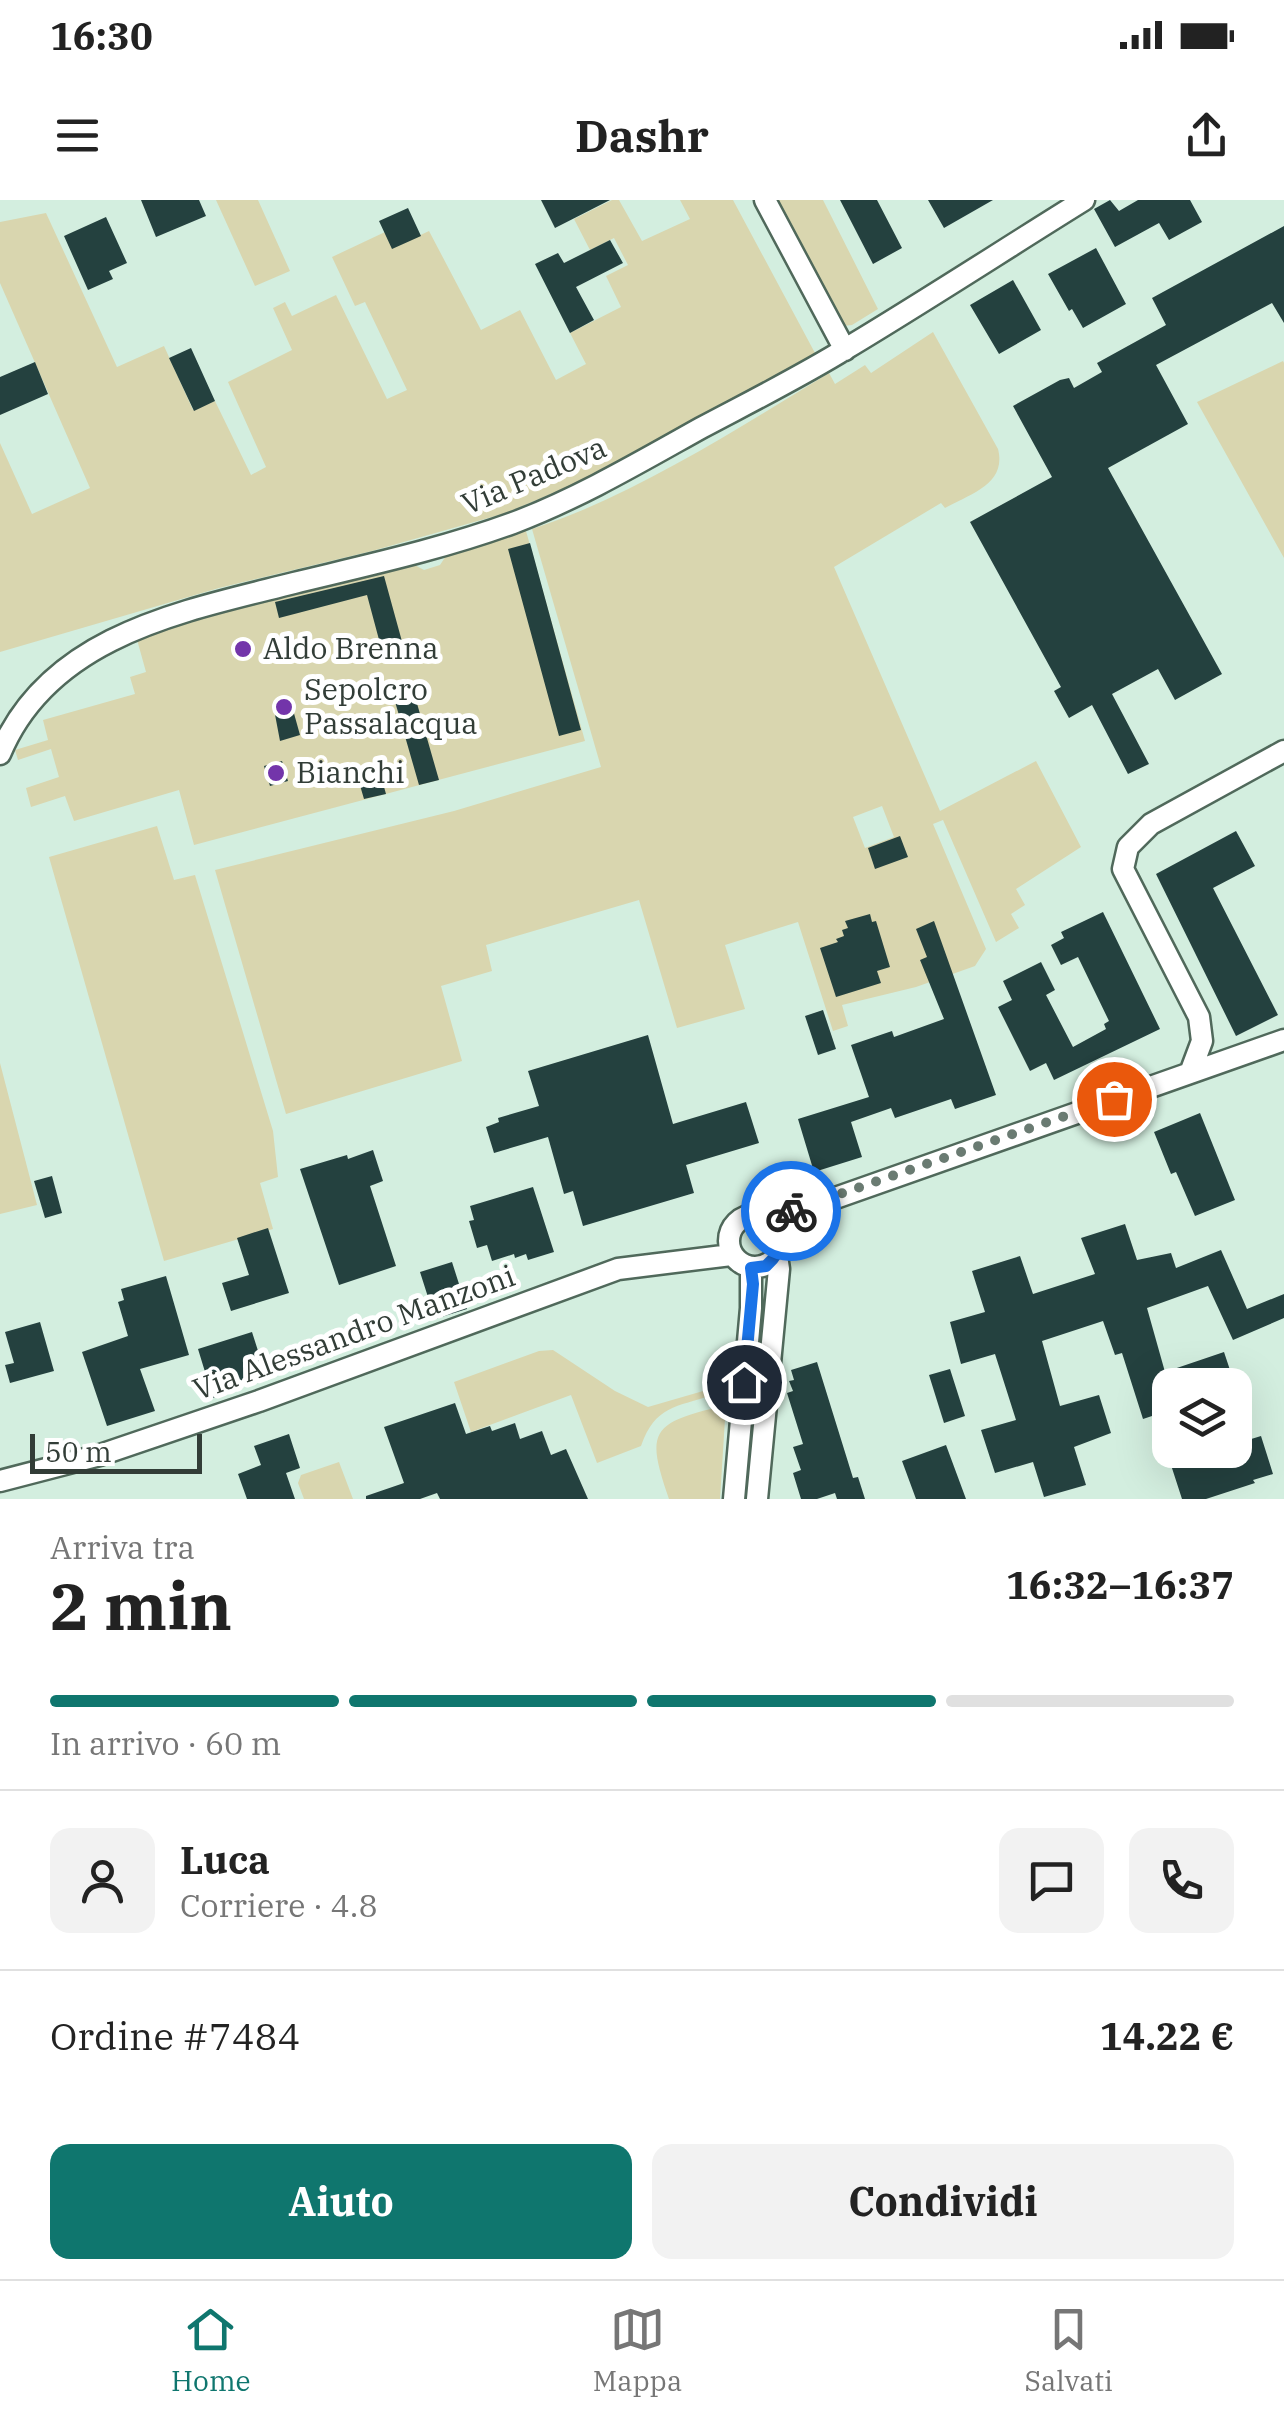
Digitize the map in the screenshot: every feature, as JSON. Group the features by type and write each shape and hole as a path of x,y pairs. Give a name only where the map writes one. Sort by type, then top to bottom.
{"street":[{"path":"765,200 844,350"},
{"name":"Via Padova","path":"0,754 40,693 73,663 109,640 170,614 427,550 513,523 572,498 844,350 1084,200"},
{"path":"1190,1072 1202,1041 1199,1017 1123,869 1128,846 1151,824 1284,751"},
{"path":"767,1218 824,1202 1284,1040"},
{"path":"757,1499 779,1247 777,1226 767,1218 754,1214 732,1226 728,1246 731,1255 751,1268 766,1266 779,1247 787,1230 824,1202"},
{"name":"Via Alessandro Manzoni","path":"0,1481 100,1455 259,1401 618,1269 731,1255"},
{"path":"734,1499 751,1268"}],"shaded area":[{"path":"216,200 258,200 290,271 255,286"},
{"path":"619,200 642,241 690,219 680,200 733,200 815,353 603,472 506,513 219,588 0,652 0,443 32,514 90,488 0,283 0,222 46,213 117,367 164,346 193,410 215,401 251,475 266,467 228,382 292,350 273,308 285,302 292,316 336,295 387,399 407,390 365,302 355,306 332,257 385,232 393,248 429,231 481,330 520,310 556,380 586,364 570,333 621,307 606,276 628,265 614,238 590,250 574,219"},
{"path":"774,200 823,200 878,309 852,325 843,326"},
{"path":"933,332 998,449 997,471 984,486 945,508 941,503 834,567 940,811 1036,761 1081,847 1016,889 1025,905 1011,914 1019,928 996,942 943,820 933,824 986,949 975,966 916,987 842,1005 848,1026 833,1031 798,922 725,945 745,1009 677,1028 639,900 486,945 492,971 441,986 462,1061 286,1114 215,870 454,811 601,767 532,529 646,480 829,373 835,384 865,365 871,373","holes":["882,806 894,837 865,848 853,817"]},
{"path":"1284,363 1284,558 1197,402"},
{"path":"526,531 585,741 194,845 179,790 74,821 65,796 31,807 26,788 59,777 51,749 18,760 15,750 48,740 43,720 135,694 130,677 146,672 136,636 409,562 424,570 440,565 448,553"},
{"path":"157,826 174,880 195,875 273,1131 278,1177 260,1183 273,1229 164,1261 49,857"},
{"path":"0,1063 37,1205 0,1214"},
{"path":"553,1350 615,1391 648,1407 710,1389 713,1395 668,1410 653,1423 641,1446 597,1463 571,1395 471,1432 454,1382 539,1351"},
{"path":"719,1407 725,1419 720,1499 669,1499 657,1459 660,1434 679,1419"},
{"path":"339,1462 353,1499 304,1499 298,1483 301,1475"}],"building":[{"path":"141,200 199,200 206,216 156,237"},
{"path":"541,200 610,200 555,228"},
{"path":"840,200 877,200 902,248 873,264"},
{"path":"928,200 993,200 944,228"},
{"path":"1110,200 1119,211 1138,200 1190,200 1202,222 1169,240 1159,223 1115,247 1094,209"},
{"path":"408,208 421,236 392,249 379,221"},
{"path":"106,217 127,263 109,271 113,279 88,290 64,236"},
{"path":"1284,226 1284,323 1272,303 1156,365 1188,424 1108,468 1222,674 1175,700 1158,669 1112,694 1149,764 1128,774 1092,705 1069,718 1054,691 1061,687 970,522 1052,477 1013,406 1060,380 1069,378 1074,388 1102,372 1097,363 1166,325 1152,298"},
{"path":"610,240 623,263 576,287 594,320 570,333 535,264 558,253 564,263"},
{"path":"1096,248 1126,304 1083,328 1048,274"},
{"path":"1013,280 1041,330 999,354 970,305"},
{"path":"191,348 215,401 194,411 169,358"},
{"path":"35,362 48,394 0,415 0,377"},
{"path":"530,543 581,730 559,736 508,549"},
{"path":"384,576 406,656 385,662 367,595 279,618 275,602"},
{"path":"414,693 439,780 419,785 394,698"},
{"path":"290,699 300,735 280,741 273,704"},
{"name":"Bianchi","path":"282,761 288,781 270,786 264,766"},
{"path":"381,776 386,794 364,799 359,782"},
{"path":"1236,831 1255,866 1213,888 1278,1015 1236,1036 1156,874"},
{"path":"900,836 908,857 875,869 868,848"},
{"path":"1103,912 1160,1029 1054,1080 1046,1063 1030,1071 998,1007 1012,1000 1003,981 1041,962 1055,990 1046,995 1073,1047 1106,1029 1104,1024 1109,1021 1078,957 1061,965 1051,945 1064,938 1061,932"},
{"path":"870,914 872,922 876,921 890,967 877,971 881,983 836,997 820,948 844,936 842,930 848,928 845,921"},
{"path":"934,921 996,1095 955,1109 951,1099 895,1118 891,1108 851,1122 862,1157 814,1172 798,1119 869,1097 851,1045 892,1031 894,1037 944,1019 920,960 927,957 916,929"},
{"path":"823,1010 836,1049 818,1055 805,1016"},
{"path":"648,1035 673,1124 746,1102 759,1143 686,1165 694,1193 583,1226 573,1191 564,1194 548,1137 494,1153 486,1127 499,1122 498,1118 539,1106 528,1071"},
{"path":"1200,1113 1235,1200 1195,1216 1176,1172 1171,1174 1154,1132"},
{"path":"373,1150 383,1181 370,1186 396,1266 339,1285 300,1169"},
{"path":"52,1176 62,1213 45,1218 34,1181"},
{"path":"533,1187 554,1252 528,1260 526,1254 515,1258 514,1254 492,1261 487,1245 477,1248 469,1221 474,1220 470,1206"},
{"path":"1125,1224 1137,1260 1171,1253 1176,1268 1221,1250 1247,1309 1284,1294 1284,1318 1233,1340 1208,1286 1147,1308 1164,1368 1152,1368 1152,1416 1143,1419 1122,1353 1115,1355 1103,1321 1042,1341 1060,1406 1099,1395 1111,1433 1074,1447 1086,1485 1044,1497 1033,1462 995,1473 981,1430 1016,1420 995,1354 961,1364 950,1322 985,1312 972,1271 1020,1256 1033,1294 1095,1274 1081,1238"},
{"path":"268,1228 289,1293 231,1311 222,1283 249,1275 237,1238"},
{"path":"452,1262 467,1309 435,1319 420,1272"},
{"path":"166,1276 189,1355 140,1369 155,1411 107,1426 82,1352 128,1336 118,1302 124,1300 121,1289"},
{"path":"40,1322 54,1371 10,1383 5,1365 14,1363 5,1332"},
{"path":"252,1332 266,1376 213,1398 198,1349"},
{"path":"1224,1352 1229,1368 1177,1368"},
{"path":"817,1362 853,1478 858,1477 865,1499 837,1499 835,1493 801,1499 793,1473 801,1470 793,1447 803,1444 787,1393 793,1391 789,1381 794,1380 791,1370"},
{"path":"950,1369 965,1416 944,1423 929,1375"},
{"path":"455,1403 466,1434 515,1423 520,1439 542,1431 551,1455 566,1449 588,1499 440,1499 437,1493 420,1499 366,1499 404,1483 384,1427"},
{"path":"289,1434 300,1468 286,1473 295,1499 247,1499 238,1474 261,1465 254,1446"},
{"path":"1261,1436 1273,1474 1206,1499 1182,1499 1172,1468 1252,1468 1252,1439"},
{"path":"946,1445 966,1499 916,1499 902,1461"}],"way so far":[{"path":"791,1211 1114,1099"}],"place":[{"name":"Aldo Brenna","path":"243,649"},
{"name":"Sepolcro Passalacqua","path":"284,707"},
{"name":"Bianchi","path":"276,773"}],"route":[{"path":"744,1382 751,1268 766,1266 781,1248 777,1226 767,1218 791,1211"}]}
